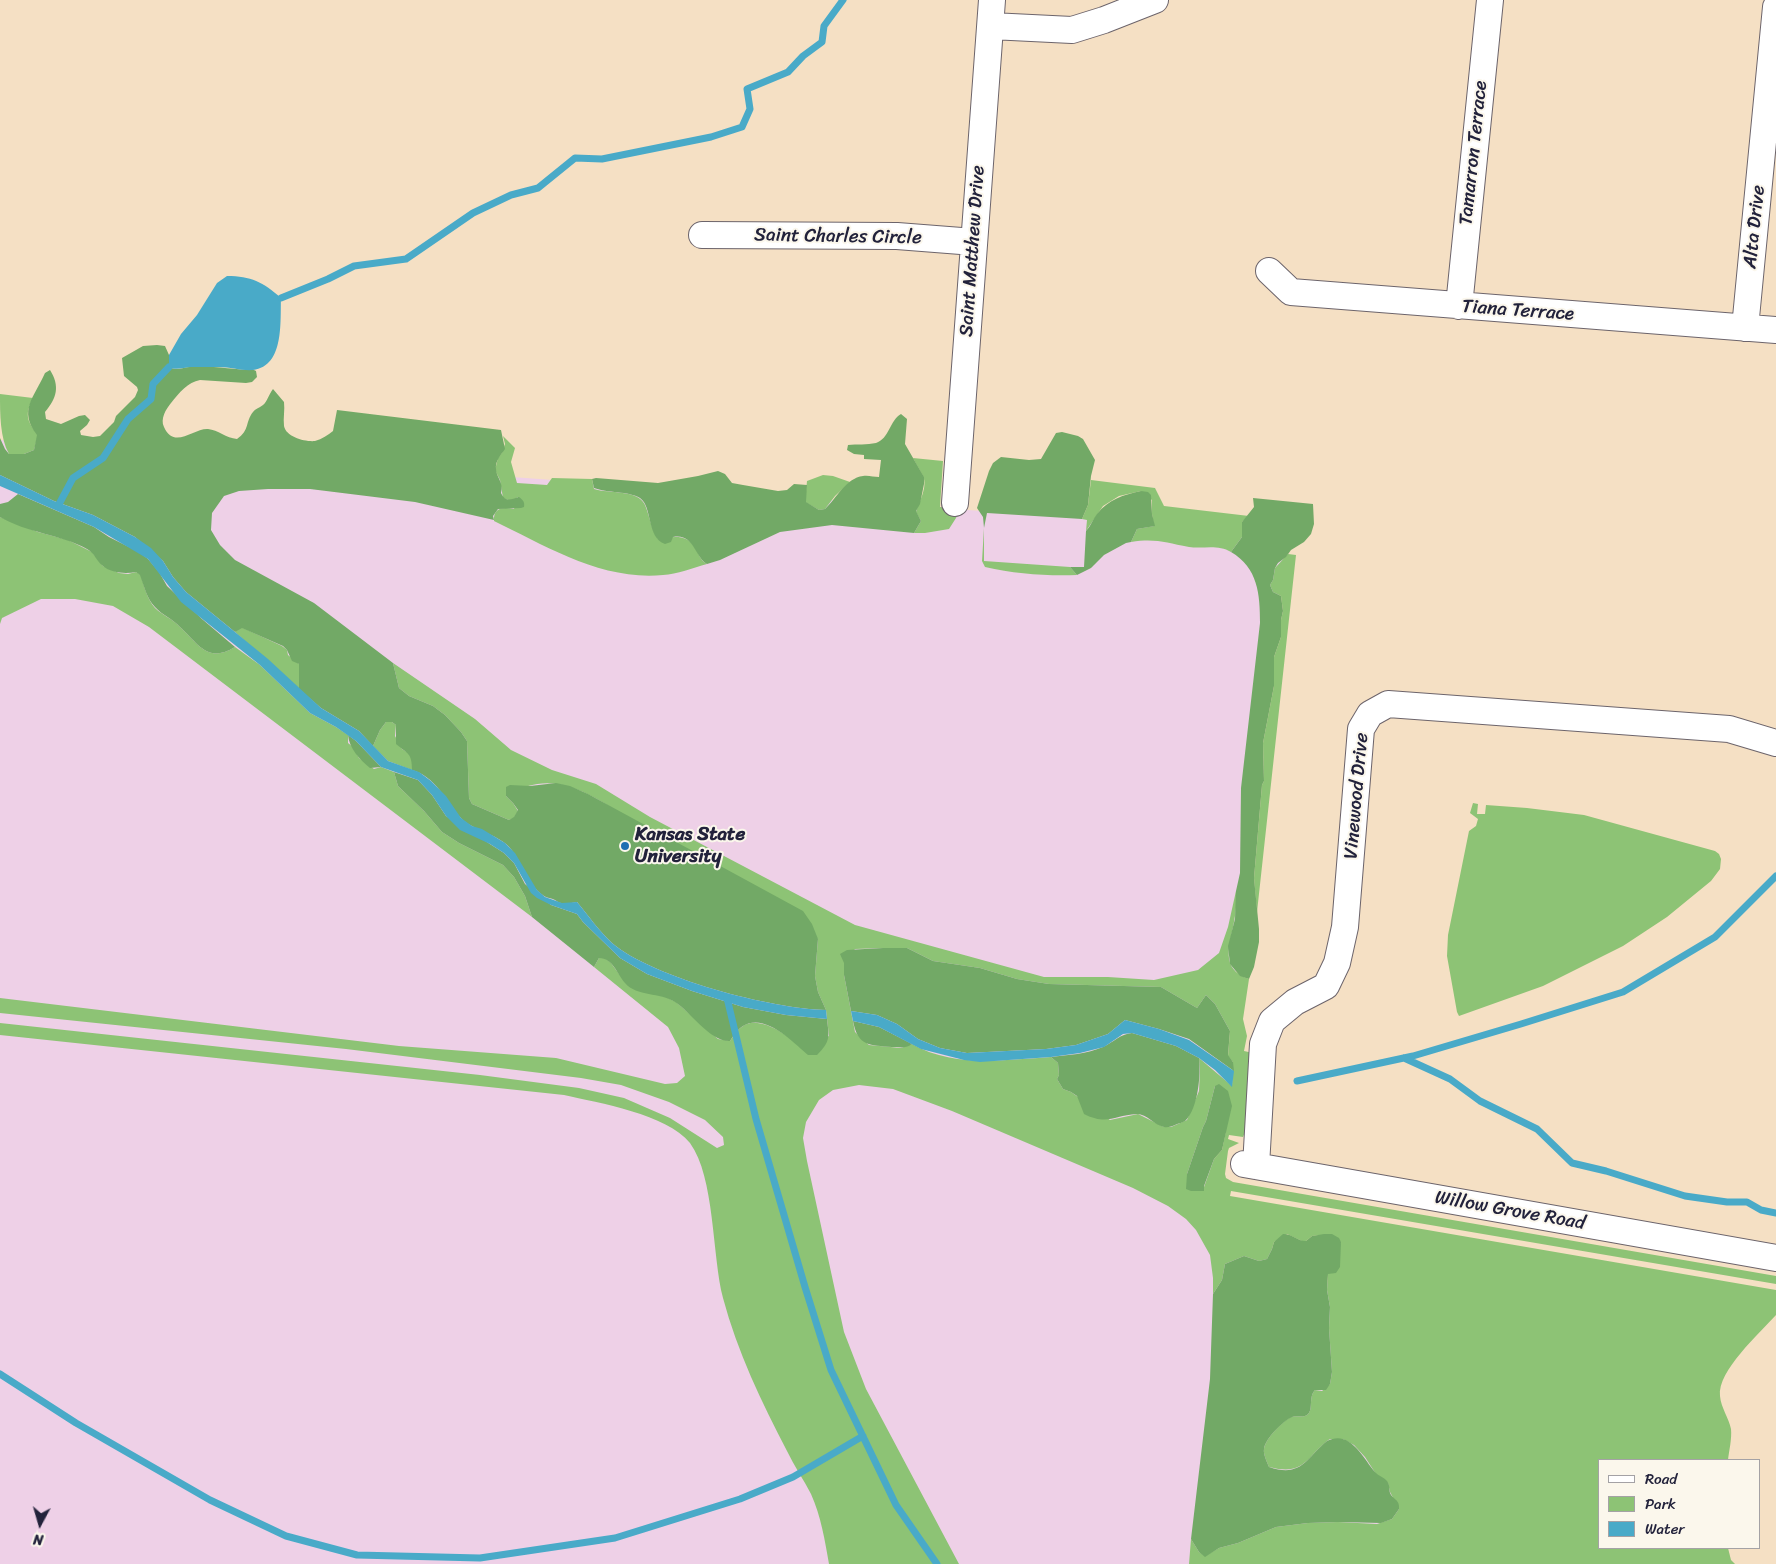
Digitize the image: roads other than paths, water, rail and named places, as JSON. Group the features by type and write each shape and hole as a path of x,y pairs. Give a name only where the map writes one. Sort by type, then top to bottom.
{"street":[{"name":"Saint Matthew Drive","path":"954,502 992,0"},
{"path":"991,26 1072,30 1155,0"},
{"name":"Tamarron Terrace","path":"1459,306 1490,0"},
{"name":"Alta Drive","path":"1745,328 1776,7"},
{"name":"Saint Charles Circle","path":"702,235 897,236 974,242"},
{"name":"Tiana Terrace","path":"1269,271 1290,292 1776,330"},
{"name":"Vinewood Drive","path":"1250,1165 1263,1044 1272,1021 1294,1002 1326,986 1337,963 1345,927 1361,729 1370,714 1388,704 1729,729 1776,743"},
{"name":"Willow Grove Road","path":"1250,1165 1776,1258"}],"water":[{"path":"227,276 243,277 256,281 281,298 279,341 271,360 263,367 253,370 219,367 177,369 169,367 169,355 181,334 197,315 217,283"},
{"path":"0,475 54,501 93,515 135,537 151,548 186,592 268,659 321,708 359,731 388,761 419,772 431,781 446,796 461,818 472,826 482,829 505,843 515,853 537,890 545,897 562,903 577,902 612,943 631,956 683,979 745,998 826,1010 827,1019 786,1015 743,1007 647,974 620,958 577,914 551,905 531,893 514,863 504,853 460,830 446,816 432,795 418,780 381,767 356,741 336,727 310,713 260,665 181,602 148,559 94,527 0,486"},
{"path":"851,1011 877,1015 897,1024 918,1039 940,1048 967,1053 1046,1049 1076,1045 1108,1034 1125,1020 1159,1029 1189,1040 1234,1071 1232,1087 1215,1070 1199,1058 1176,1046 1132,1033 1123,1034 1104,1047 1080,1053 980,1062 921,1049 879,1027 853,1021"}],"waterway":[{"path":"281,298 354,266 406,259 473,213 511,195 538,188 575,158 602,159 711,137 742,127 750,109 747,89 788,72 803,56 822,42 824,26 843,0"},
{"path":"58,506 73,478 103,458 128,419 151,399 153,384 169,367"},
{"path":"1297,1081 1413,1056 1623,992 1715,937 1776,876"},
{"path":"727,998 756,1119 831,1370 896,1505 937,1564"},
{"path":"1404,1058 1450,1079 1480,1101 1537,1129 1572,1163 1606,1171 1685,1196 1727,1202 1747,1202 1761,1210 1776,1213"},
{"path":"0,1374 76,1423 210,1500 286,1536 357,1555 480,1558 615,1538 740,1499 793,1477 863,1436"}],"place":[{"name":"Kansas State University","path":"625,846"}]}
